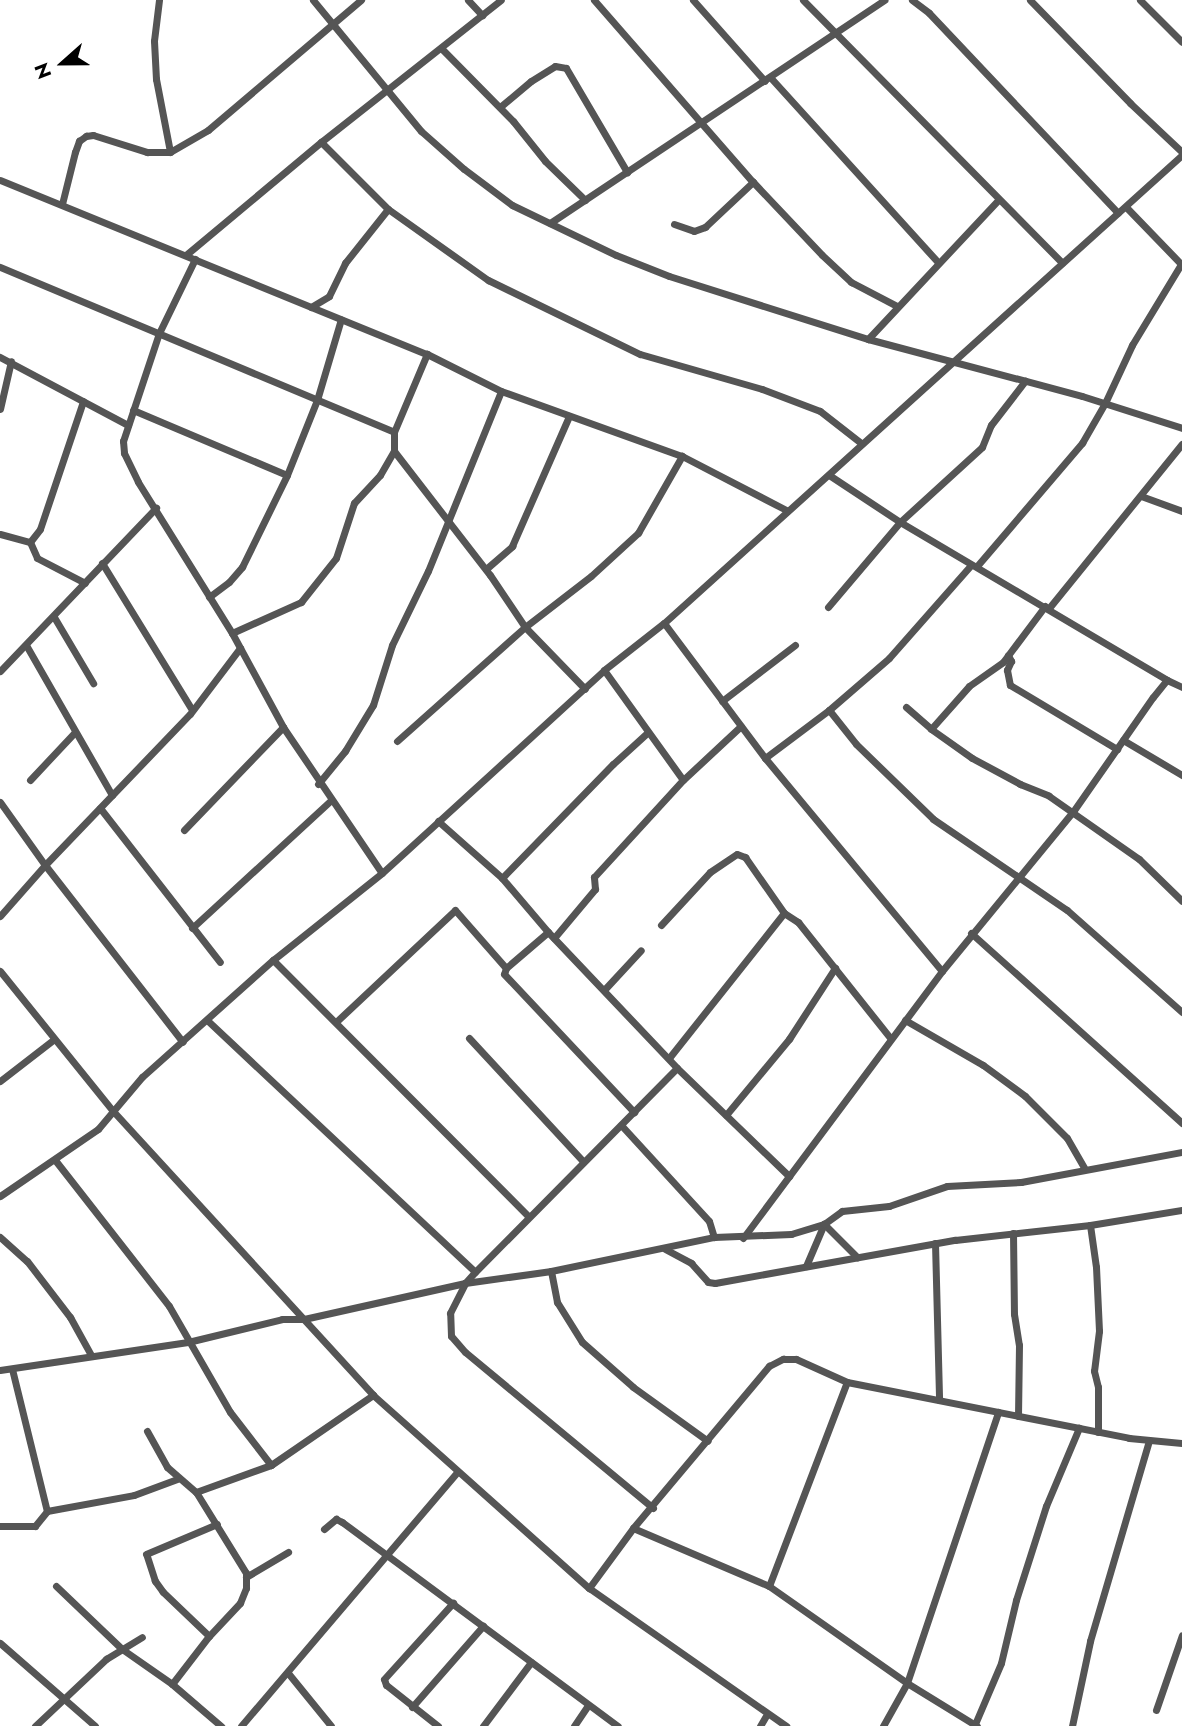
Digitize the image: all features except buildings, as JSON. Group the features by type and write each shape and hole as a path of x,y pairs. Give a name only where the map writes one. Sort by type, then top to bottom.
{"street":[{"path":"159,0 154,41 156,79 170,152"},
{"path":"313,0 421,131 464,169 512,205 669,276 868,339 1105,403 1182,428"},
{"path":"62,204 75,152 79,141 86,136 93,135 148,152 170,152 208,130 361,0"},
{"path":"468,0 482,15"},
{"path":"187,254 321,142 501,0"},
{"path":"594,0 753,183 851,282 897,306"},
{"path":"693,0 938,262"},
{"path":"803,0 1062,263"},
{"path":"550,223 885,0"},
{"path":"912,0 929,13 1118,214"},
{"path":"0,1196 98,1129 142,1077 208,1021 273,960 382,873 604,670 664,623 950,362 1126,207 1182,153 1030,0"},
{"path":"1140,0 1182,42"},
{"path":"440,48 500,107 585,200"},
{"path":"500,107 531,80 555,66 566,68 627,172"},
{"path":"321,142 388,209 488,280 640,354 762,389 820,411 861,443"},
{"path":"0,180 427,354 501,391 682,456 788,510"},
{"path":"674,224 694,231 705,228 753,183"},
{"path":"868,339 998,200"},
{"path":"765,758 829,710 889,658 1082,443 1105,403 1132,345 1182,265 1126,207"},
{"path":"311,307 329,296 345,263 388,209"},
{"path":"195,259 159,333 122,441 124,453 138,482 232,633 283,727 318,784 382,873"},
{"path":"0,267 394,432"},
{"path":"209,597 229,582 242,567 287,475 317,400 341,319"},
{"path":"232,633 302,602 336,558 354,503 380,475 394,451 394,432 427,354"},
{"path":"0,357 128,425"},
{"path":"0,409 10,361"},
{"path":"828,607 900,522 982,447 991,425 1025,381"},
{"path":"318,784 345,751 373,705 392,645 428,570 501,391"},
{"path":"30,542 40,529 83,401"},
{"path":"133,410 287,475"},
{"path":"486,569 512,546 569,416"},
{"path":"931,729 962,693 1008,655 1182,444"},
{"path":"394,451 486,569 525,627 585,689"},
{"path":"397,741 525,627 591,576 638,533 682,456"},
{"path":"829,475 900,522 1182,687"},
{"path":"1141,496 1182,511"},
{"path":"0,671 156,508"},
{"path":"0,534 30,542"},
{"path":"30,542 37,558 85,583"},
{"path":"102,564 192,710"},
{"path":"54,617 93,683"},
{"path":"664,623 765,758 942,971"},
{"path":"26,645 74,733 112,795"},
{"path":"722,701 795,645"},
{"path":"0,916 192,710 240,648"},
{"path":"1008,655 1011,661 1007,679 1010,685 1116,749"},
{"path":"604,670 683,780"},
{"path":"743,1238 971,933 1072,813 1167,680"},
{"path":"906,707 931,729 972,758 1049,796 1139,859 1182,901"},
{"path":"829,710 856,744 933,819 1067,910 1182,1012"},
{"path":"634,1112 504,974 506,968 551,935 595,889 594,877 683,780 741,726"},
{"path":"184,830 283,727"},
{"path":"502,878 613,764 648,732"},
{"path":"30,780 74,733"},
{"path":"1123,740 1182,775"},
{"path":"192,928 330,801"},
{"path":"0,802 45,865 183,1042"},
{"path":"100,808 220,962"},
{"path":"438,821 502,878 551,935 677,1068 789,1176"},
{"path":"661,925 710,872 737,854 745,857 784,913 798,922 891,1039"},
{"path":"337,1021 455,910 506,968"},
{"path":"669,1058 784,913"},
{"path":"971,933 1182,1123"},
{"path":"604,990 641,950"},
{"path":"273,960 337,1021 528,1216"},
{"path":"726,1115 789,1039 835,968"},
{"path":"0,971 113,1111 373,1395 589,1588 786,1726"},
{"path":"905,1020 983,1065 1025,1096 1067,1138 1084,1168"},
{"path":"208,1021 475,1272"},
{"path":"469,1038 583,1161"},
{"path":"0,1081 53,1040"},
{"path":"653,1508 458,1344 451,1336 450,1313 465,1283 475,1272 677,1068"},
{"path":"621,1125 709,1221 714,1237"},
{"path":"0,1370 188,1342 282,1319 304,1320 465,1283 551,1271 714,1237 743,1238 790,1234 824,1224 842,1211 889,1206 947,1186 1021,1182 1084,1168 1182,1152"},
{"path":"55,1160 169,1306 230,1412 271,1465"},
{"path":"664,1249 691,1264 708,1282 715,1283 934,1243 1090,1225 1182,1210"},
{"path":"824,1224 857,1257"},
{"path":"806,1266 824,1224"},
{"path":"1090,1225 1096,1267 1099,1331 1094,1371 1098,1387 1098,1432"},
{"path":"1013,1233 1014,1314 1019,1345 1018,1416"},
{"path":"0,1237 27,1261 70,1317 91,1355"},
{"path":"934,1243 939,1400"},
{"path":"551,1271 557,1302 582,1342 633,1387 708,1441"},
{"path":"589,1588 633,1528 653,1508 769,1366 783,1359 796,1359 846,1382 1098,1432 1182,1443"},
{"path":"12,1368 47,1511"},
{"path":"769,1586 846,1382"},
{"path":"196,1492 271,1465 373,1395"},
{"path":"883,1726 907,1683 998,1412"},
{"path":"633,1528 769,1586 907,1683 976,1725 1001,1663 1016,1600 1046,1506 1079,1428"},
{"path":"147,1431 177,1479 196,1492 246,1577 246,1588 240,1603 209,1636 172,1684"},
{"path":"1072,1726 1090,1640 1149,1440"},
{"path":"241,1726 457,1472"},
{"path":"0,1527 35,1526 47,1511 134,1495 177,1479"},
{"path":"324,1529 336,1519 342,1522 618,1726"},
{"path":"209,1636 159,1587 146,1554 217,1524"},
{"path":"246,1577 288,1552"},
{"path":"56,1586 122,1649 172,1684 221,1726"},
{"path":"438,1726 386,1685 384,1679 453,1603"},
{"path":"412,1707 483,1626"},
{"path":"1156,1710 1182,1635"},
{"path":"35,1726 64,1697 122,1649 142,1637"},
{"path":"0,1643 94,1726"},
{"path":"482,1726 531,1662"},
{"path":"288,1673 331,1726"},
{"path":"574,1726 588,1705"},
{"path":"760,1726 767,1714"}]}
